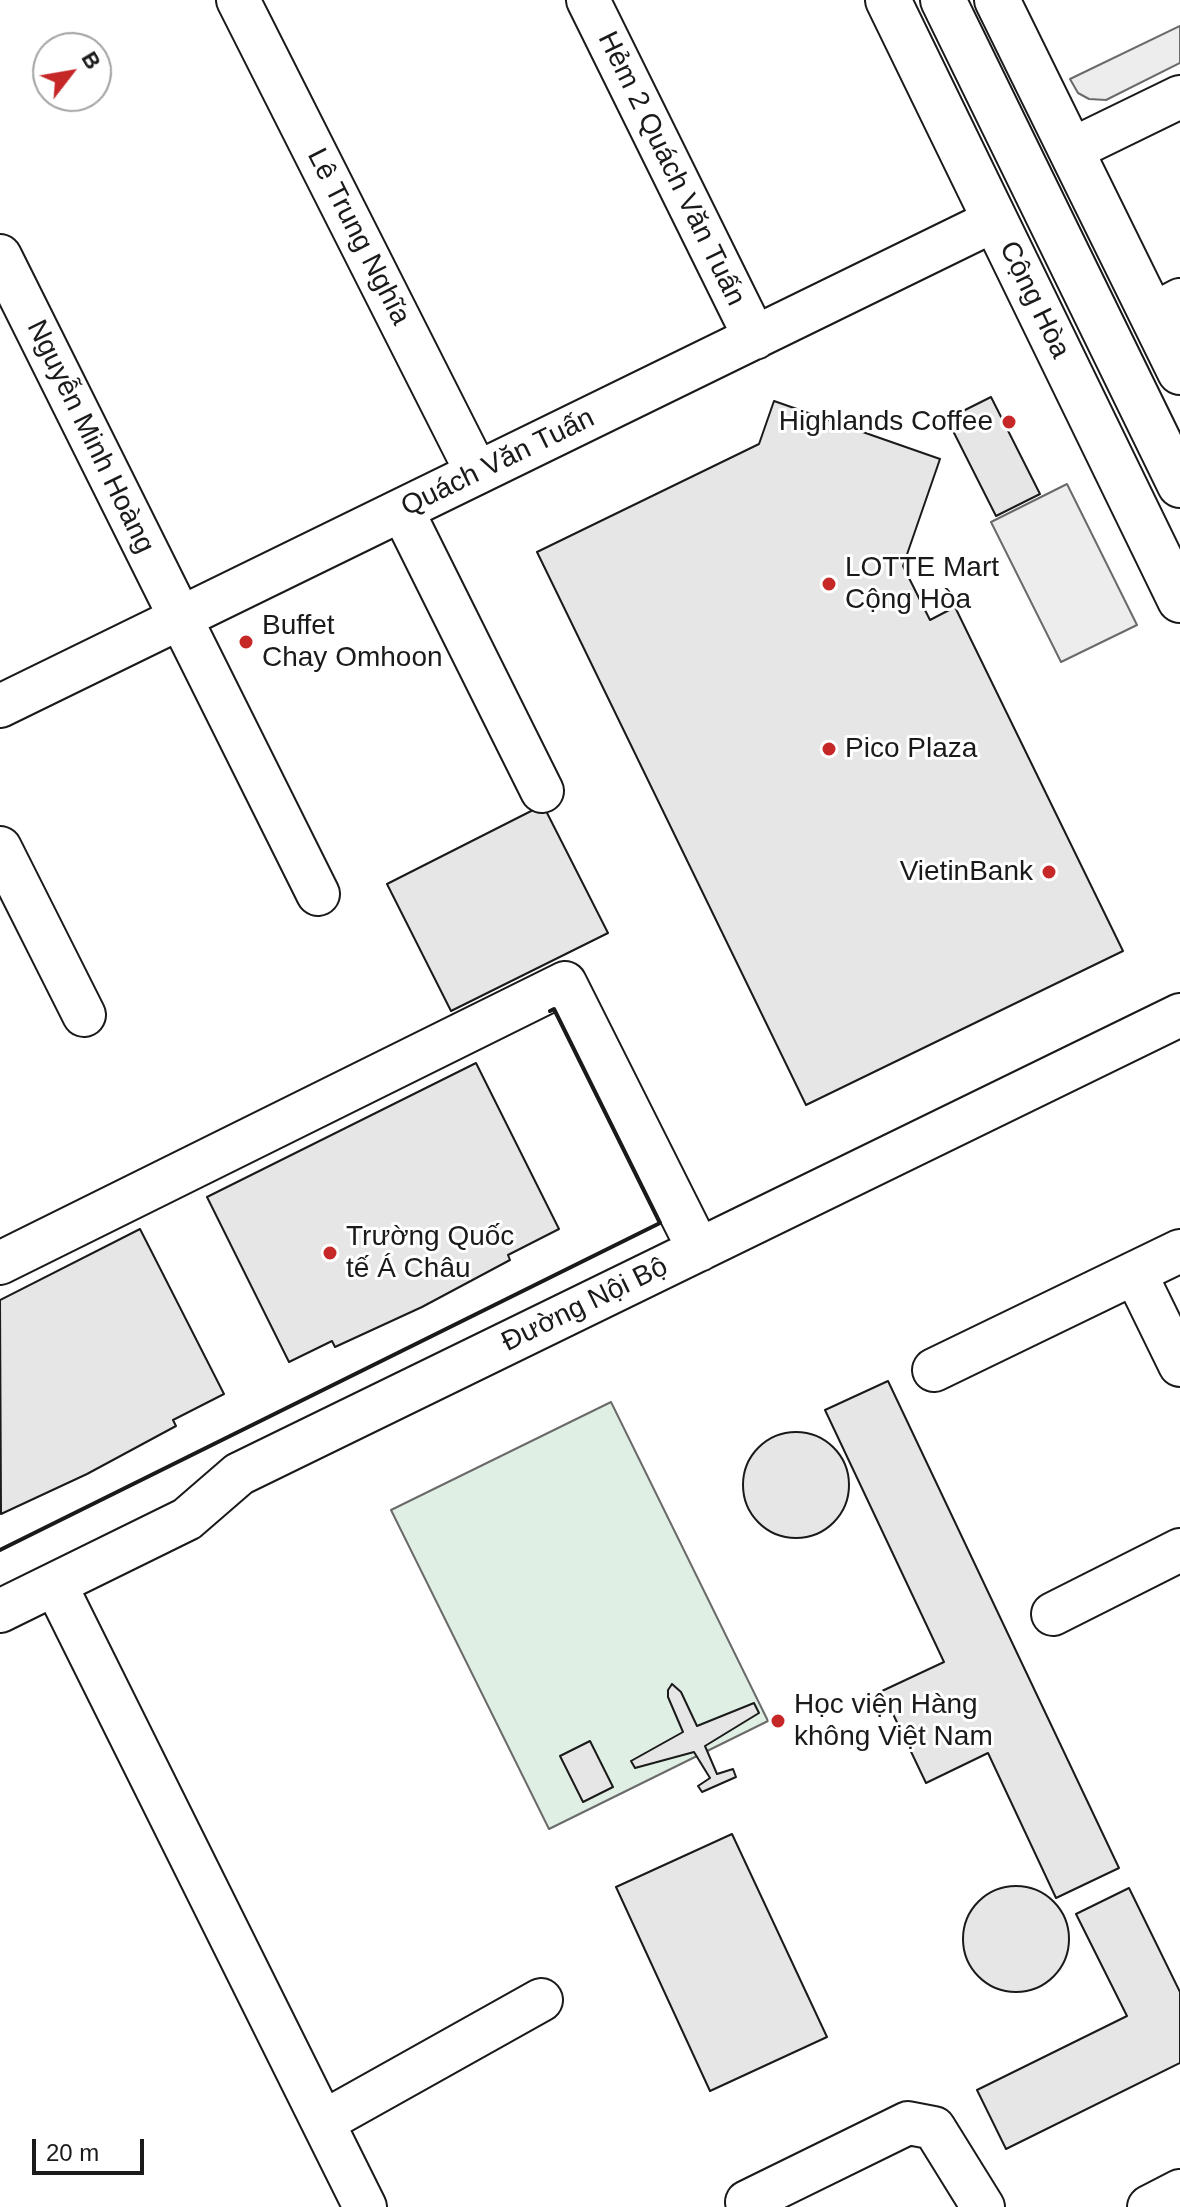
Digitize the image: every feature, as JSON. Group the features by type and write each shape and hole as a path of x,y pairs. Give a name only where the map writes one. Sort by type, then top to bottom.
{"main road":[{"name":"Cộng Hòa","path":"888,0 1180,600"},
{"name":"Cộng Hòa","path":"943,0 1180,485"},
{"path":"997,0 1071,150 1166,307 1180,372"}],"street":[{"name":"Lê Trung Nghĩa","path":"238,0 477,473"},
{"name":"Hẻm 2 Quách Văn Tuấn","path":"588,0 755,338"},
{"path":"1071,150 1180,97"},
{"name":"Quách Văn Tuấn","path":"0,706 995,220"},
{"name":"Nguyễn Minh Hoàng","path":"0,256 318,894"},
{"path":"402,510 542,791"},
{"path":"0,848 84,1015"},
{"path":"0,1263 565,983 699,1250"},
{"name":"Đường Nội Bộ","path":"0,1611 187,1519 239,1474 1180,1015"},
{"path":"934,1370 1180,1251"},
{"path":"1135,1273 1180,1365"},
{"path":"1053,1614 1180,1550"},
{"path":"55,1584 365,2207"},
{"path":"323,2122 541,2000"},
{"path":"747,2202 908,2123 934,2128 983,2207"},
{"path":"1149,2207 1180,2191"}],"green space":[{"path":"611,1402 768,1721 549,1829 391,1510"}],"shaded area":[{"path":"1180,26 1180,63 1106,100 1089,99 1078,93 1070,79"},
{"path":"1067,484 1137,625 1061,662 991,522"}],"building":[{"path":"991,397 1040,494 996,516 947,419"},
{"name":"Pico Plaza","path":"774,401 940,459 903,566 930,620 955,607 1123,951 806,1105 537,552 759,444"},
{"path":"543,805 608,933 451,1011 387,884"},
{"path":"476,1063 559,1229 508,1255 510,1260 422,1307 335,1347 332,1341 289,1362 207,1197"},
{"path":"140,1229 224,1394 173,1420 176,1426 87,1474 1,1514 0,1300"},
{"path":"888,1381 1119,1868 1056,1898 988,1753 926,1783 882,1691 944,1662 825,1410"},
{"path":"796,1432 816,1436 833,1448 845,1465 849,1485 845,1505 833,1522 816,1534 796,1538 776,1534 759,1522 747,1505 743,1485 747,1465 759,1448 776,1436"},
{"path":"672,1684 681,1692 697,1726 754,1703 759,1713 705,1746 717,1774 733,1769 736,1777 702,1792 698,1786 710,1778 694,1752 635,1768 631,1761 683,1732 668,1697"},
{"path":"590,1741 613,1787 583,1802 560,1756"},
{"path":"732,1834 827,2037 710,2091 616,1887"},
{"path":"1016,1886 1036,1890 1053,1902 1065,1919 1069,1939 1065,1959 1053,1976 1036,1988 1016,1992 996,1988 979,1976 967,1959 963,1939 967,1919 979,1902 996,1890"},
{"path":"1129,1888 1180,1992 1180,2063 1006,2149 977,2090 1127,2016 1076,1914"}],"wall":[{"path":"0,1550 660,1223 554,1009 550,1011"}],"place":[{"name":"Highlands Coffee","path":"1009,422"},
{"name":"LOTTE Mart Cộng Hòa","path":"829,584"},
{"name":"Buffet Chay Omhoon","path":"246,642"},
{"name":"Pico Plaza","path":"829,749"},
{"name":"VietinBank","path":"1049,872"},
{"name":"Trường Quốc tế Á Châu","path":"330,1253"},
{"name":"Học viện Hàng không Việt Nam","path":"778,1721"}]}
